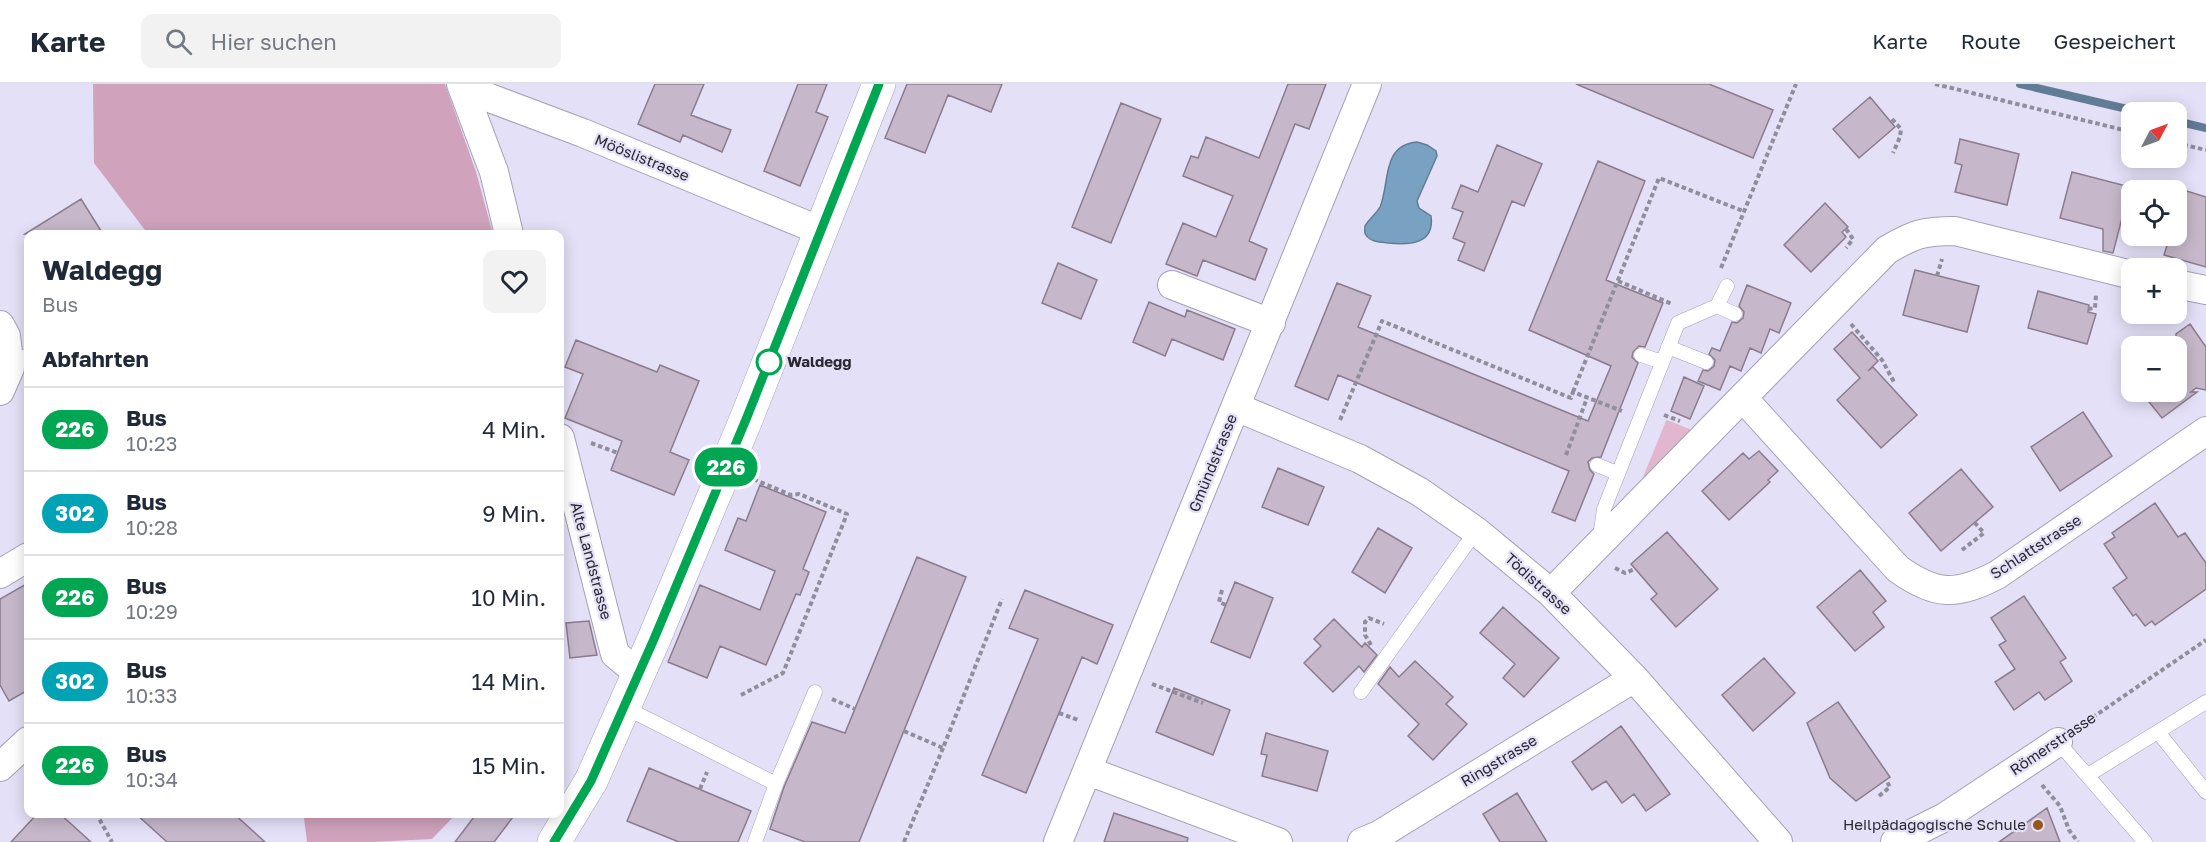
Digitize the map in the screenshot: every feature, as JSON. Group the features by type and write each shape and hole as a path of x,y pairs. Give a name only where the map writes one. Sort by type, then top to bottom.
{"main road":[{"path":"554,842 591,781 639,674 698,535 879,84"}],"street":[{"name":"Gmündstrasse","path":"1058,842 1367,84"},
{"name":"Mööslistrasse","path":"462,86 821,231"},
{"path":"462,86 494,172 508,230"},
{"path":"1551,593 1887,250 1910,237 1929,231 1955,231 2121,272"},
{"path":"1172,285 1271,323"},
{"path":"2187,286 2206,290"},
{"path":"0,325 6,336 13,371"},
{"name":"Schlattstrasse","path":"1743,398 1898,569 1928,587 1950,590 1963,590 1997,575 2206,431"},
{"name":"Tödistrasse","path":"1236,407 1360,459 1420,492 1476,531 1551,593 1634,678 1778,842"},
{"name":"Alte Landstrasse","path":"564,454 615,654 639,674"},
{"path":"0,574 24,559"},
{"name":"Ringstrasse","path":"1362,842 1379,835 1634,678"},
{"name":"Römerstrasse","path":"1895,842 1945,817 2058,742"},
{"path":"0,768 24,745"},
{"path":"1088,771 1278,842"}],"lane":[{"path":"1598,545 1604,509 1678,323 1717,306 1727,286"},
{"path":"1717,306 1735,314"},
{"path":"1668,347 1706,362"},
{"path":"1641,355 1662,362"},
{"path":"1597,465 1617,473"},
{"path":"1360,692 1476,531"},
{"path":"755,842 776,784 815,692"},
{"path":"2088,775 2206,702"},
{"path":"624,707 776,784"},
{"path":"2158,732 2206,792"},
{"path":"2058,742 2145,842"}],"path":[{"path":"1727,286 1721,267 1796,84"},
{"path":"1935,84 2121,129"},
{"path":"1892,119 1901,129 1893,153"},
{"path":"2187,146 2206,150"},
{"path":"1342,414 1382,321 1570,398 1659,178 1743,211"},
{"path":"1846,229 1853,239 1847,247"},
{"path":"1937,276 1940,264"},
{"path":"1618,281 1698,315"},
{"path":"1842,327 1848,322 1882,360 1894,382"},
{"path":"1573,392 1587,398 1682,421"},
{"path":"1566,455 1587,398"},
{"path":"741,695 783,673 847,514 799,494 791,495 744,476"},
{"path":"796,500 799,494"},
{"path":"1962,550 1984,532 1975,523"},
{"path":"1625,573 1635,568"},
{"path":"1222,590 1219,602 1226,605"},
{"path":"904,842 1002,599"},
{"path":"1371,645 1365,635 1365,622 1369,618 1392,627 1397,634 1401,635"},
{"name":"Römerstrasse","path":"2058,742 2206,640"},
{"path":"1145,689 1149,682 1203,704"},
{"path":"904,731 943,748"},
{"path":"1879,796 1890,787 1886,780"},
{"path":"2039,781 2060,806 2069,830 2078,842"},
{"path":"99,818 112,842"}],"shaded area":[{"path":"93,84 445,84 476,172 492,230 145,230 94,163"},
{"path":"1666,421 1692,430 1641,482"},
{"path":"304,818 452,818 432,839 307,842"}],"water":[{"path":"1417,142 1436,151 1437,156 1417,201 1419,208 1431,216 1429,233 1424,238 1411,243 1396,244 1373,240 1365,234 1365,226 1380,207 1392,158 1397,150"}],"building":[{"path":"655,84 704,84 691,115 731,130 722,152 683,135 680,142 638,124"},
{"path":"798,84 827,84 816,112 828,117 800,186 764,171"},
{"path":"907,84 1002,84 991,112 948,95 925,153 885,138"},
{"path":"1288,84 1326,84 1309,129 1295,124 1249,241 1267,249 1255,280 1203,260 1197,276 1166,264 1183,223 1216,237 1233,196 1183,176 1191,156 1198,158 1206,137 1259,158"},
{"path":"1576,84 1709,84 1773,110 1753,158"},
{"path":"1870,97 1895,127 1859,158 1833,129"},
{"path":"1121,103 1161,119 1111,243 1072,227"},
{"path":"1960,139 2019,154 2007,205 1955,192 1962,165 1955,163"},
{"path":"1497,145 1542,164 1524,206 1512,201 1484,271 1458,260 1465,243 1453,238 1463,212 1452,208 1461,185 1478,192"},
{"path":"1598,161 1645,181 1606,280 1663,303 1645,347 1639,346 1633,352 1632,357 1638,363 1601,457 1592,458 1588,462 1594,474 1575,521 1552,512 1569,471 1338,375 1328,400 1295,386 1337,283 1371,296 1358,327 1588,421 1611,366 1529,330"},
{"path":"2072,172 2121,185 2121,222 2113,253 2103,251 2103,229 2060,218"},
{"path":"2187,191 2206,197 2206,267 2187,262 2187,258 2164,255 2167,246 2187,246"},
{"path":"81,199 100,230 31,230"},
{"path":"1825,203 1848,227 1842,232 1846,237 1811,272 1784,245"},
{"path":"1058,263 1097,280 1081,319 1042,303"},
{"path":"1915,270 1979,286 1967,332 1903,315"},
{"path":"1747,285 1791,303 1779,333 1770,329 1761,353 1750,348 1741,371 1730,366 1720,390 1698,381 1703,370 1708,371 1714,366 1715,360 1709,354 1712,348 1720,351 1732,322 1737,323 1743,318 1744,312 1739,306"},
{"path":"2038,291 2089,305 2088,312 2096,314 2087,344 2028,328"},
{"path":"1149,302 1185,317 1187,310 1235,329 1223,360 1172,339 1165,356 1133,342"},
{"path":"2190,324 2206,347 2206,390 2196,388 2191,392 2197,392 2187,399 2187,336 2176,336"},
{"path":"1852,332 1878,361 1868,371 1873,367 1917,415 1881,448 1837,400 1860,378 1834,349"},
{"path":"576,340 657,372 660,365 699,381 670,452 689,460 674,495 611,470 622,441 565,418 583,374 565,367"},
{"path":"1684,377 1704,386 1690,419 1671,411"},
{"path":"2149,402 2184,402 2162,418"},
{"path":"2083,412 2112,456 2060,491 2031,447"},
{"path":"1759,451 1778,471 1768,480 1770,482 1729,520 1702,491 1743,453 1749,459"},
{"path":"1278,468 1324,487 1308,525 1262,507"},
{"path":"1961,469 1993,507 1941,551 1909,513"},
{"path":"760,485 826,512 803,569 809,572 800,595 796,594 766,665 720,646 707,678 668,662 700,585 760,610 775,571 725,550 738,518 746,521"},
{"path":"2155,503 2178,537 2185,533 2206,563 2206,589 2155,625 2152,621 2145,626 2136,614 2133,616 2113,588 2127,578 2104,544 2115,537 2112,533"},
{"path":"1378,528 1412,548 1385,593 1352,572"},
{"path":"1667,532 1718,589 1676,627 1651,599 1657,594 1631,564"},
{"path":"917,557 966,577 859,842 805,842 770,829 784,787 812,722 845,733"},
{"path":"1860,570 1886,601 1873,612 1884,627 1855,651 1817,607"},
{"path":"1235,582 1273,598 1250,658 1211,642"},
{"path":"24,585 24,692 9,701 0,685 0,599"},
{"path":"1025,590 1113,625 1097,664 1082,657 1026,793 982,775 1038,639 1009,628"},
{"path":"2024,596 2066,658 2060,662 2072,681 2045,700 2039,692 2014,710 1995,682 2015,669 1999,645 2006,641 1991,618"},
{"path":"1503,607 1559,658 1524,697 1503,678 1515,664 1480,633"},
{"path":"1334,619 1362,647 1365,643 1377,655 1364,672 1359,666 1333,692 1304,663 1321,646 1314,639"},
{"path":"589,621 597,655 570,658 566,623"},
{"path":"1764,658 1795,693 1753,731 1722,695"},
{"path":"1415,661 1453,697 1446,704 1467,724 1433,760 1408,736 1419,724 1378,684 1390,667 1399,677"},
{"path":"1174,688 1230,710 1213,755 1156,732"},
{"path":"1838,702 1890,777 1856,801 1830,778 1807,723"},
{"path":"1621,726 1670,794 1646,811 1634,794 1622,803 1606,781 1592,790 1572,762"},
{"path":"1266,733 1328,751 1317,791 1262,776 1267,755 1261,754"},
{"path":"649,768 751,811 738,842 679,842 627,821"},
{"path":"1517,793 1547,842 1500,842 1483,814"},
{"name":"Heilpädagogische Schule","path":"2047,808 2060,842 1999,842"},
{"path":"1114,813 1188,838 1187,842 1104,842"},
{"path":"33,818 65,818 91,842 11,842"},
{"path":"141,818 239,818 265,842 167,842"},
{"path":"473,818 512,818 494,842 455,842"}],"waterway":[{"path":"2020,84 2121,108"},
{"path":"2187,124 2206,128"}],"bus line":[{"name":"226","path":"554,842 591,781 654,639 747,417 879,84"}],"place":[{"name":"Waldegg","path":"769,362"},
{"name":"Heilpädagogische Schule","path":"2038,825"}]}
